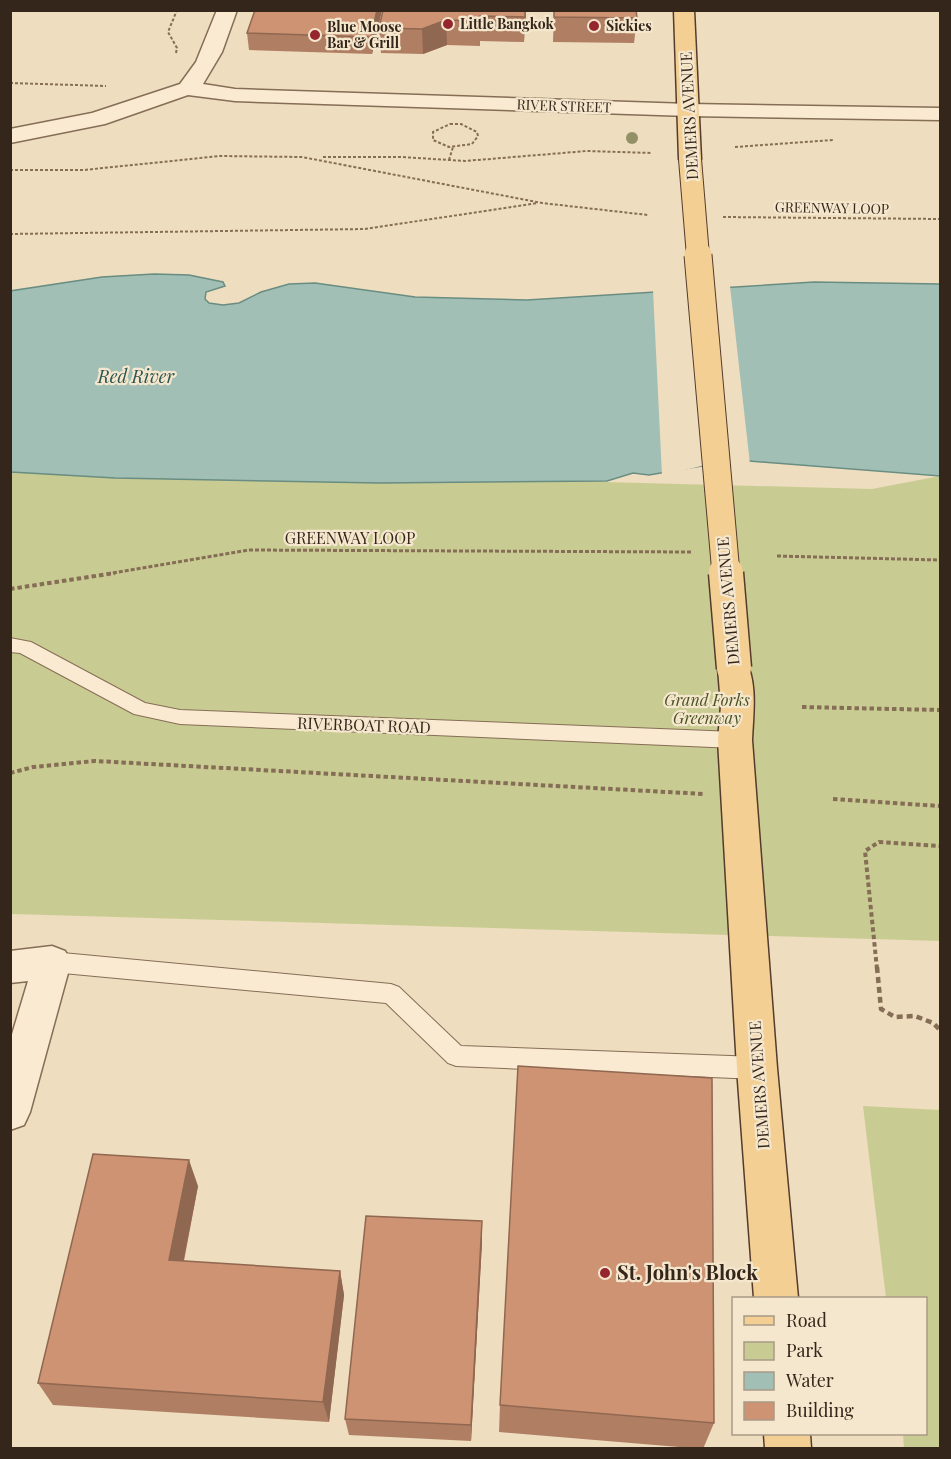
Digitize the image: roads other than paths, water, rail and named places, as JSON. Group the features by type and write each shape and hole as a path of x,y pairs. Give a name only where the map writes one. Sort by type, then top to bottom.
{"main road":[{"name":"DEMERS AVENUE","path":"684,10 690,159 737,706 735,740 757,1068 776,1297"}],"street":[{"path":"10,136 62,127 123,111 188,88 198,79 205,66 227,10"},
{"path":"123,111 152,93 183,69 182,54"},
{"name":"RIVER STREET","path":"188,88 235,95 689,110 940,114"},
{"path":"10,967 52,962 10,1112"}],"lane":[{"name":"RIVERBOAT ROAD","path":"10,645 24,647 141,709 180,717 735,740"},
{"path":"52,962 391,994 456,1056 757,1068"}],"water":[{"name":"Red River","path":"154,274 189,275 223,282 225,286 206,292 205,299 209,303 223,305 239,303 261,292 289,284 315,283 415,297 527,300 814,282 940,284 940,476 737,460 649,475 633,473 607,481 379,483 115,478 11,472 10,291 102,277"}],"place":[{"name":"Little Bangkok","path":"448,24"},
{"name":"Sickies","path":"594,26"},
{"name":"Blue Moose Bar & Grill","path":"315,35"},
{"name":"St. John's Block","path":"605,1273"}],"park label":[{"name":"Grand Forks Greenway","path":"707,709"}]}
